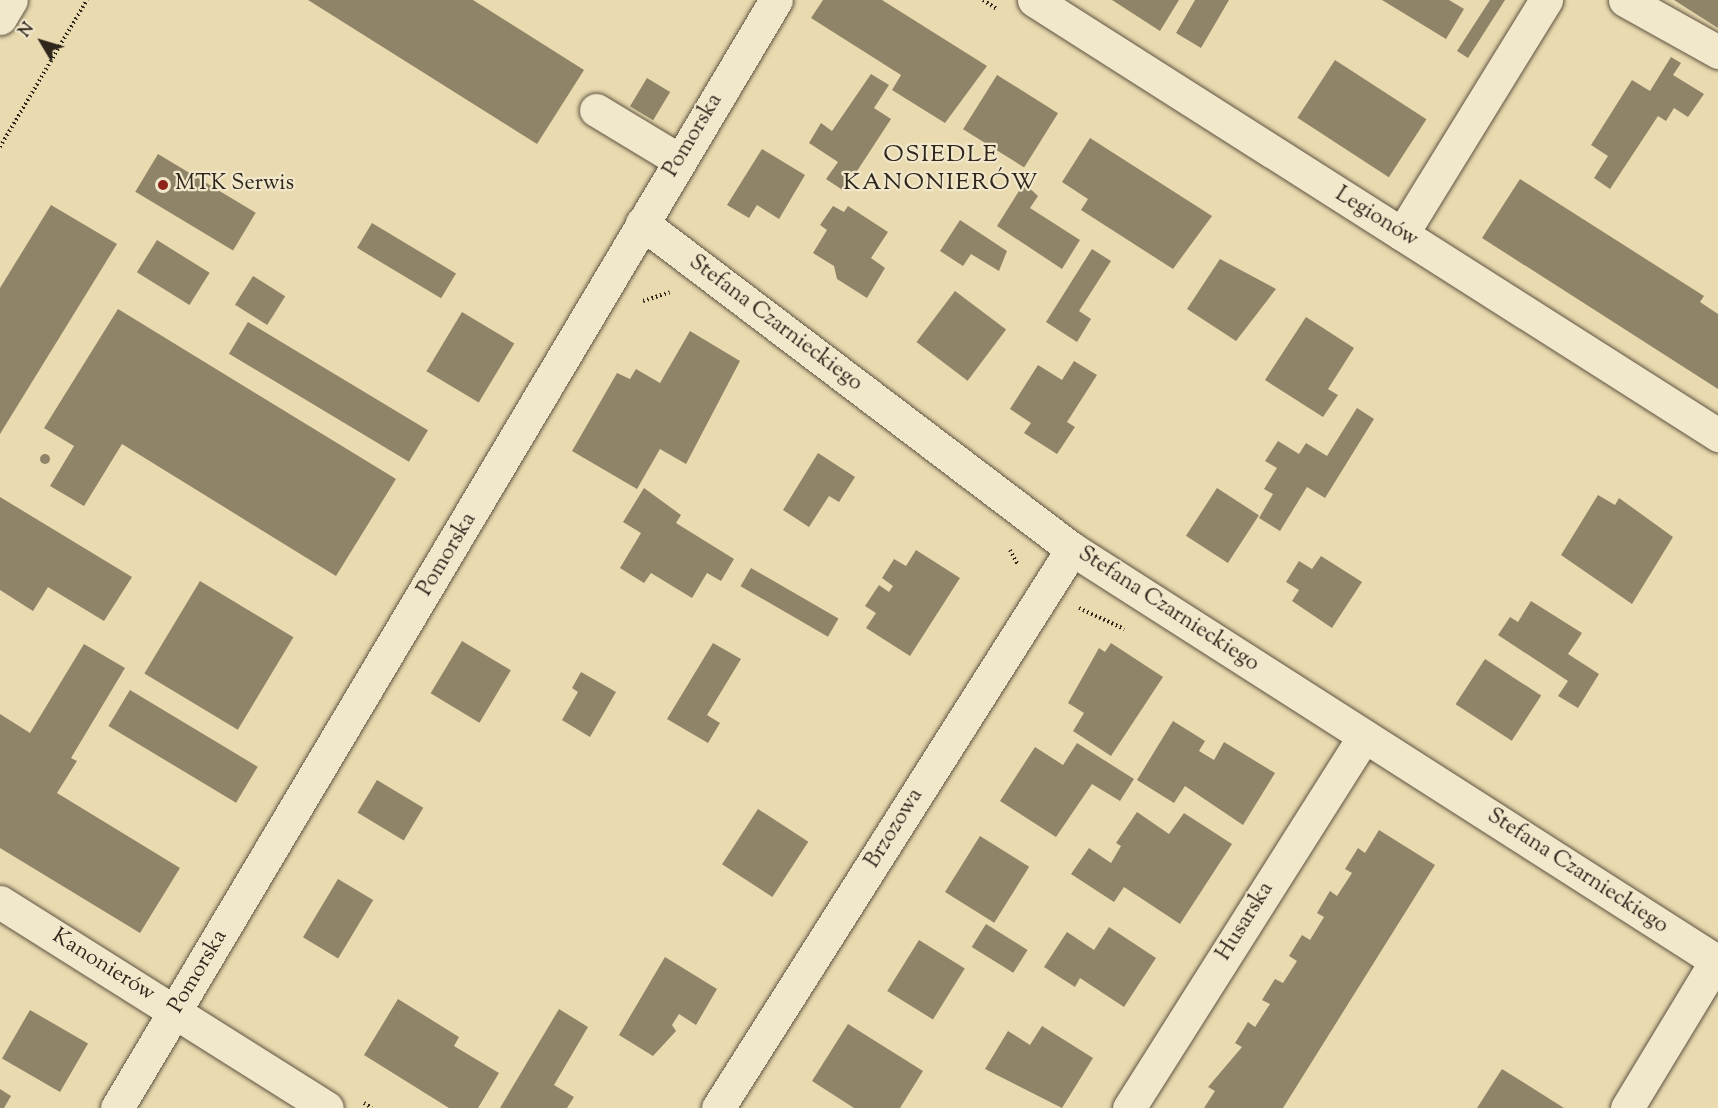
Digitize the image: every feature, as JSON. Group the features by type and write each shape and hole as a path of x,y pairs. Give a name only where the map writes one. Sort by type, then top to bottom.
{"street":[{"path":"0,18 11,0"},
{"name":"Pomorska","path":"117,1108 776,0"},
{"name":"Legionów","path":"1034,0 1718,435"},
{"path":"1402,234 1546,0"},
{"path":"1625,0 1718,52"},
{"path":"596,110 679,160"},
{"name":"Stefana Czarnieckiego","path":"642,223 1072,549 1717,961"},
{"name":"Brzozowa","path":"718,1108 1072,549"},
{"name":"Husarska","path":"1129,1108 1364,736"},
{"name":"Kanonierów","path":"0,902 176,1011 340,1102"},
{"path":"1627,1108 1717,961"}],"path":[{"path":"0,147 87,0"},
{"path":"638,306 661,292 681,293"},
{"path":"1008,547 1023,574"},
{"path":"1067,612 1075,605 1128,632"},
{"path":"340,1102 372,1108"}],"building":[{"path":"308,0 473,0 584,70 537,144"},
{"path":"823,0 882,0 987,66 945,123 892,90 901,75 811,18"},
{"path":"1112,0 1179,0 1160,31"},
{"path":"1195,0 1229,0 1201,48 1176,33"},
{"path":"1382,0 1449,0 1464,9 1446,39"},
{"path":"1490,0 1505,0 1468,58 1457,51"},
{"path":"1674,0 1718,0 1718,28"},
{"path":"1671,57 1681,63 1673,75 1704,94 1688,117 1674,108 1666,121 1658,116 1610,189 1594,178 1608,156 1591,145 1632,80 1650,91"},
{"path":"1335,60 1426,119 1389,177 1297,118"},
{"path":"871,74 889,85 874,108 891,119 844,191 826,179 838,162 809,143 821,123 832,131"},
{"path":"997,75 1058,113 1024,167 963,129"},
{"path":"647,78 670,92 653,120 630,106"},
{"path":"1090,138 1212,216 1173,269 1081,210 1088,199 1062,182"},
{"path":"762,149 805,175 779,219 757,205 749,218 727,205"},
{"path":"158,154 256,213 233,250 135,192"},
{"path":"1520,179 1704,296 1700,302 1718,314 1718,389 1482,238"},
{"path":"1024,183 1038,196 1030,208 1080,240 1062,269 997,226"},
{"path":"51,205 117,244 0,434 0,288"},
{"path":"833,206 844,212 848,206 888,232 871,258 885,268 867,298 837,279 834,266 813,253 827,230 820,225"},
{"path":"960,220 1007,251 999,271 971,254 963,266 940,251"},
{"path":"372,223 456,273 441,298 357,248"},
{"path":"157,240 210,273 189,305 137,272"},
{"path":"1092,249 1111,261 1079,311 1091,319 1077,342 1046,322"},
{"path":"1220,259 1276,289 1236,341 1187,309"},
{"path":"253,276 285,296 267,325 235,305"},
{"path":"955,291 1006,330 968,381 916,342"},
{"path":"118,309 396,479 336,576 122,444 84,506 50,486 74,446 44,428"},
{"path":"462,312 514,343 479,403 426,371"},
{"path":"1306,317 1354,348 1328,389 1338,395 1323,417 1265,380"},
{"path":"248,322 428,430 409,462 229,354"},
{"path":"690,331 740,361 686,464 660,449 637,489 572,451 617,373 630,379 636,369 660,383"},
{"path":"1074,361 1097,375 1067,422 1075,427 1057,454 1024,433 1031,423 1010,409 1038,365 1062,380"},
{"path":"1357,408 1374,419 1325,498 1307,487 1280,531 1259,518 1273,494 1264,489 1277,468 1265,461 1278,441 1299,454 1306,443 1327,456"},
{"path":"818,453 855,477 839,502 829,496 809,527 783,510"},
{"path":"45,454 50,459 45,464 40,459"},
{"path":"644,488 681,515 676,523 734,559 721,581 707,573 692,598 651,573 644,583 620,568 641,533 623,522"},
{"path":"1217,488 1259,515 1228,563 1186,536"},
{"path":"1598,495 1615,505 1619,498 1673,537 1632,604 1561,555"},
{"path":"0,497 132,577 104,621 48,587 33,611 0,590"},
{"path":"916,550 960,578 910,656 866,628 876,613 865,606 879,585 889,592 893,586 882,578 894,559 906,566"},
{"path":"1321,556 1362,582 1332,628 1292,601 1299,590 1286,582 1299,561 1312,569"},
{"path":"751,568 838,618 828,637 740,586"},
{"path":"200,581 293,637 238,730 144,674"},
{"path":"1531,601 1582,633 1568,654 1599,674 1578,708 1558,696 1568,681 1498,635 1510,617 1518,622"},
{"path":"462,641 511,670 479,723 431,693"},
{"path":"713,643 741,659 707,715 720,723 708,743 667,719"},
{"path":"1111,643 1163,677 1111,756 1073,731 1084,713 1068,703 1099,648 1105,652"},
{"path":"84,644 125,668 71,758 77,761 57,793 180,868 140,933 0,848 0,714 30,733"},
{"path":"1485,659 1541,695 1512,741 1456,704"},
{"path":"581,672 616,692 590,737 562,720 578,692 572,688"},
{"path":"130,690 258,767 236,803 108,726"},
{"path":"1173,721 1205,741 1199,751 1214,760 1224,742 1275,773 1243,825 1185,786 1174,803 1137,780"},
{"path":"1077,743 1134,779 1120,801 1092,784 1056,837 1000,801 1035,747 1063,765"},
{"path":"377,780 423,808 404,840 357,813"},
{"path":"758,809 808,842 772,897 722,864"},
{"path":"1137,812 1169,834 1184,813 1232,844 1180,924 1124,887 1114,902 1071,874 1089,848 1111,863 1121,846 1116,843"},
{"path":"1379,830 1435,865 1283,1108 1204,1108 1215,1091 1208,1087 1242,1047 1235,1043 1248,1022 1255,1027 1270,1004 1262,1000 1275,979 1283,983 1297,961 1289,956 1302,935 1310,940 1324,917 1317,913 1330,891 1337,896 1352,873 1345,869 1358,848 1365,853"},
{"path":"980,836 1029,867 994,923 945,892"},
{"path":"338,879 373,900 338,958 303,937"},
{"path":"986,924 1028,950 1013,973 972,947"},
{"path":"1109,927 1156,958 1124,1007 1080,978 1075,987 1044,967 1067,932 1094,950"},
{"path":"919,940 965,969 933,1019 887,991"},
{"path":"665,957 717,989 696,1025 679,1014 672,1025 676,1031 653,1056 619,1035"},
{"path":"398,999 459,1037 454,1046 499,1073 478,1108 449,1108 364,1055"},
{"path":"559,1009 588,1027 554,1085 574,1097 567,1108 500,1108"},
{"path":"30,1010 88,1044 60,1092 2,1058"},
{"path":"848,1024 923,1071 900,1108 854,1108 812,1081"},
{"path":"1042,1026 1093,1058 1062,1108 985,1069 1008,1031 1030,1045"},
{"path":"1502,1069 1564,1108 1477,1108"},
{"path":"0,1089 11,1096 4,1108 0,1108"}],"place":[{"name":"MTK Serwis","path":"163,185"}],"district":[{"name":"OSIEDLE KANONIERÓW","path":"941,170"}]}
